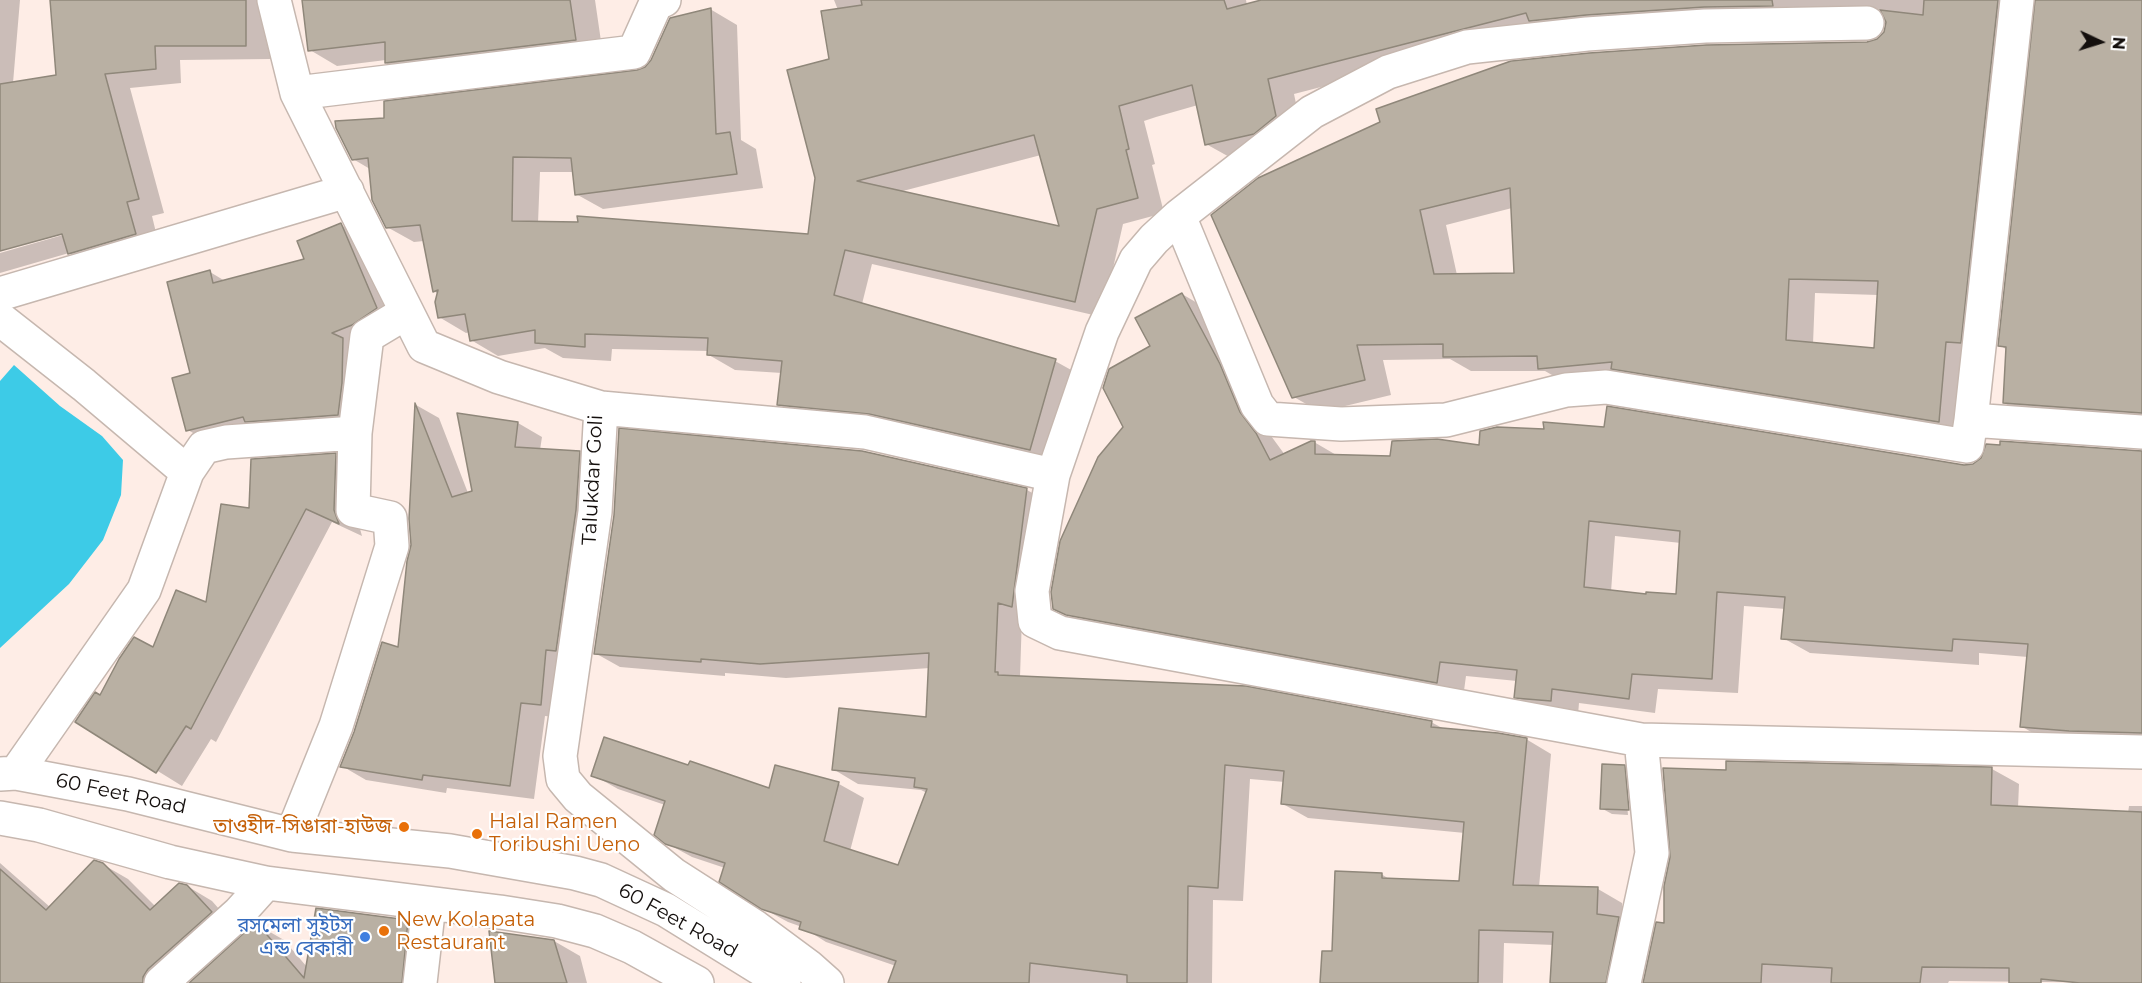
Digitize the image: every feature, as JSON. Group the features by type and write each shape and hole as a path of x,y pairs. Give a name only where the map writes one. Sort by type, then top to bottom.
{"street":[{"name":"Talukdar Goli","path":"274,0 297,93 424,346 499,377 601,408 595,512 560,756 563,778 578,797 674,875 755,927 827,983"},
{"path":"297,93 634,52 656,3 664,0"},
{"path":"1179,216 1257,405 1268,419 1341,424 1446,420 1566,390 1606,387 1967,446 2017,0"},
{"path":"1867,23 1705,27 1587,34 1467,47 1388,72 1312,112 1179,216 1154,239 1136,260 1102,332 1053,475 1032,591 1035,621 1060,633 1641,740 2142,752"},
{"path":"0,294 347,191"},
{"path":"292,835 336,726 392,546 390,518 353,510 355,433 367,336 407,312"},
{"path":"0,319 84,385 187,472"},
{"path":"601,408 865,432 1053,475"},
{"path":"1971,420 2142,432"},
{"path":"8,773 144,590 187,472 204,447 226,442 355,433"},
{"path":"1624,983 1652,853 1641,740"},
{"name":"60 Feet Road","path":"8,773 48,778 128,794 292,835 450,851 543,866 601,880 666,910 784,983"},
{"path":"39,825 48,778"},
{"path":"0,818 39,825 170,862 266,883 557,921 595,931 632,947 698,983"},
{"path":"161,983 239,913 266,883"},
{"path":"420,983 429,904"}],"water":[{"path":"14,365 60,406 102,436 123,460 121,495 103,540 69,584 0,648 0,381"}],"building":[{"path":"50,0 246,0 246,46 155,46 156,69 105,74 139,199 127,202 136,234 68,254 62,234 0,251 0,84 56,75"},
{"path":"302,0 570,0 576,40 385,63 385,42 308,51"},
{"path":"861,0 1224,0 1227,9 1261,0 1772,0 1773,6 1704,7 1529,21 1526,13 1268,79 1276,116 1254,134 1205,145 1192,85 1119,106 1129,149 1126,150 1138,198 1097,209 1075,302 845,250 834,295 1056,359 1030,450 869,414 777,405 782,361 707,355 708,338 585,334 585,347 535,343 535,330 470,341 465,314 438,318 435,302 438,290 433,292 420,225 386,228 372,200 368,158 352,160 336,128 335,121 384,118 384,101 637,70 645,67 651,60 670,18 711,8 716,134 730,132 737,174 575,195 571,158 513,157 512,221 578,222 577,216 808,234 815,178 787,70 829,59 821,11 862,5","holes":["1034,135 1059,226 857,181"]},
{"path":"1924,0 1998,0 1961,343 1946,342 1939,422 1611,369 1612,362 1538,369 1537,356 1443,357 1443,344 1357,345 1365,380 1292,398 1211,215 1258,178 1380,122 1376,109 1511,61 1706,45 1867,42 1877,39 1884,32 1886,22 1880,10 1923,15","holes":["1510,188 1514,273 1434,274 1420,210","1789,279 1878,281 1874,348 1786,340"]},
{"path":"2035,0 2142,0 2142,413 2003,403 2006,347 1998,346"},
{"path":"341,223 377,308 352,325 332,333 343,338 342,383 338,415 245,422 243,417 186,431 172,378 190,373 167,282 210,270 213,283 304,259 297,241"},
{"path":"1182,293 1220,364 1240,412 1256,433 1270,460 1311,441 1315,441 1315,454 1390,456 1392,441 1437,439 1479,445 1480,431 1497,427 1544,429 1543,422 1604,427 1607,406 1964,465 1973,464 1981,458 1986,444 2000,445 2000,441 2142,451 2142,733 2020,727 2028,644 1953,639 1952,651 1781,639 1785,597 1717,592 1712,679 1632,674 1629,699 1552,689 1551,701 1514,698 1517,670 1440,662 1437,683 1066,615 1053,609 1051,592 1060,541 1098,457 1123,427 1103,388 1109,369 1150,346 1135,318","holes":["1589,521 1680,531 1676,594 1646,592 1646,594 1584,587"]},
{"path":"415,403 452,497 472,491 457,413 518,422 515,447 580,451 576,510 556,651 546,650 541,705 521,703 510,786 423,775 422,780 340,767 354,732 382,642 398,647 407,561 411,545 409,519"},
{"path":"619,428 862,451 1027,488 1012,607 998,603 995,672 998,672 998,675 1246,686 1432,721 1431,727 1527,738 1513,885 1598,887 1597,914 1619,917 1606,983 1550,983 1553,932 1479,930 1478,983 1320,983 1322,951 1332,951 1335,871 1382,873 1382,878 1459,881 1464,822 1281,804 1284,771 1225,765 1218,888 1188,886 1187,983 1127,983 1127,975 1030,963 1029,983 888,983 896,961 799,929 801,922 761,909 719,882 725,863 665,844 654,835 665,801 591,776 604,737 688,765 690,761 769,788 775,765 839,782 824,841 898,865 927,789 914,787 915,778 832,770 839,708 926,717 929,653 760,664 594,654 614,515"},
{"path":"336,453 334,510 339,524 306,509 191,729 186,726 156,773 75,722 95,692 100,695 119,659 134,637 153,647 176,590 206,602 221,504 249,508 251,459"},
{"path":"1726,761 1992,767 1991,805 2142,812 2142,983 2080,983 2041,979 2041,983 2009,983 2009,968 1922,967 1920,983 1831,983 1832,968 1762,964 1761,983 1643,983 1656,922 1664,923 1664,886 1670,857 1663,768 1726,770"},
{"path":"1602,764 1625,765 1629,810 1600,809"},
{"path":"94,860 103,863 150,910 179,883 187,885 212,912 148,969 143,977 143,983 0,983 0,869 46,910"},
{"path":"316,908 408,920 402,983 189,983 256,922 304,978"},
{"path":"489,931 554,940 567,983 495,983"}],"place":[{"name":"তাওহীদ-সিঙারা-হাউজ","path":"404,827"},
{"name":"Halal Ramen Toribushi Ueno","path":"477,834"},
{"name":"New Kolapata Restaurant","path":"384,931"},
{"name":"রসমেলা সুইটস এন্ড বেকারী","path":"365,937"}]}
